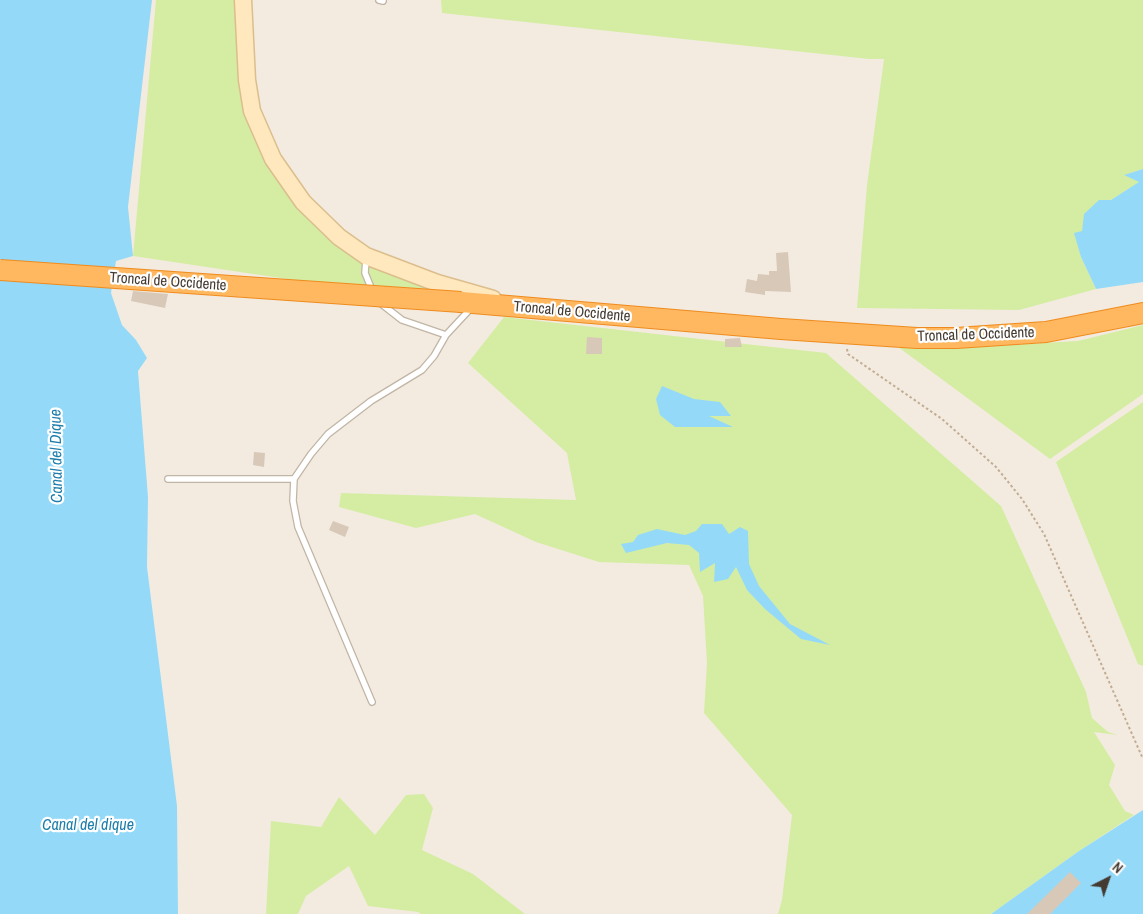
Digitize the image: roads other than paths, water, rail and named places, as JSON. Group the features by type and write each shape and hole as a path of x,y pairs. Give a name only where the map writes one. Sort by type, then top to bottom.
{"highway":[{"name":"Troncal de Occidente","path":"0,270 469,302 499,306 917,338 1046,332 1143,313"}],"street":[{"path":"243,0 246,80 252,111 273,159 303,202 339,237 366,256 437,283 493,299 499,306"}],"lane":[{"path":"366,256 366,279 380,304 402,320 446,335"},
{"path":"372,702 298,527 293,501 294,479 310,454 328,434 371,401 422,370 434,356 469,302"},
{"path":"168,479 294,479"}],"water":[{"name":"Canal del dique","path":"0,0 152,0 128,207 133,256 116,261 111,293 122,325 136,340 147,358 138,371 148,497 147,567 177,806 178,914 0,914"},
{"path":"1143,169 1143,282 1096,289 1081,257 1074,233 1082,231 1084,214 1099,200 1111,200 1139,182 1124,175"},
{"path":"662,386 694,399 720,402 731,416 709,416 733,427 675,427 660,415 656,399"},
{"path":"702,524 722,524 729,534 740,527 748,531 749,564 759,586 790,624 830,645 801,639 765,609 747,590 736,567 728,579 714,582 715,563 700,572 699,553 689,545 667,543 626,553 621,544 633,542 638,535 657,529 685,535 696,531"},
{"path":"1143,810 1143,914 991,914 1079,851"}],"water label":[{"name":"Canal del Dique","path":"57,456"}]}
